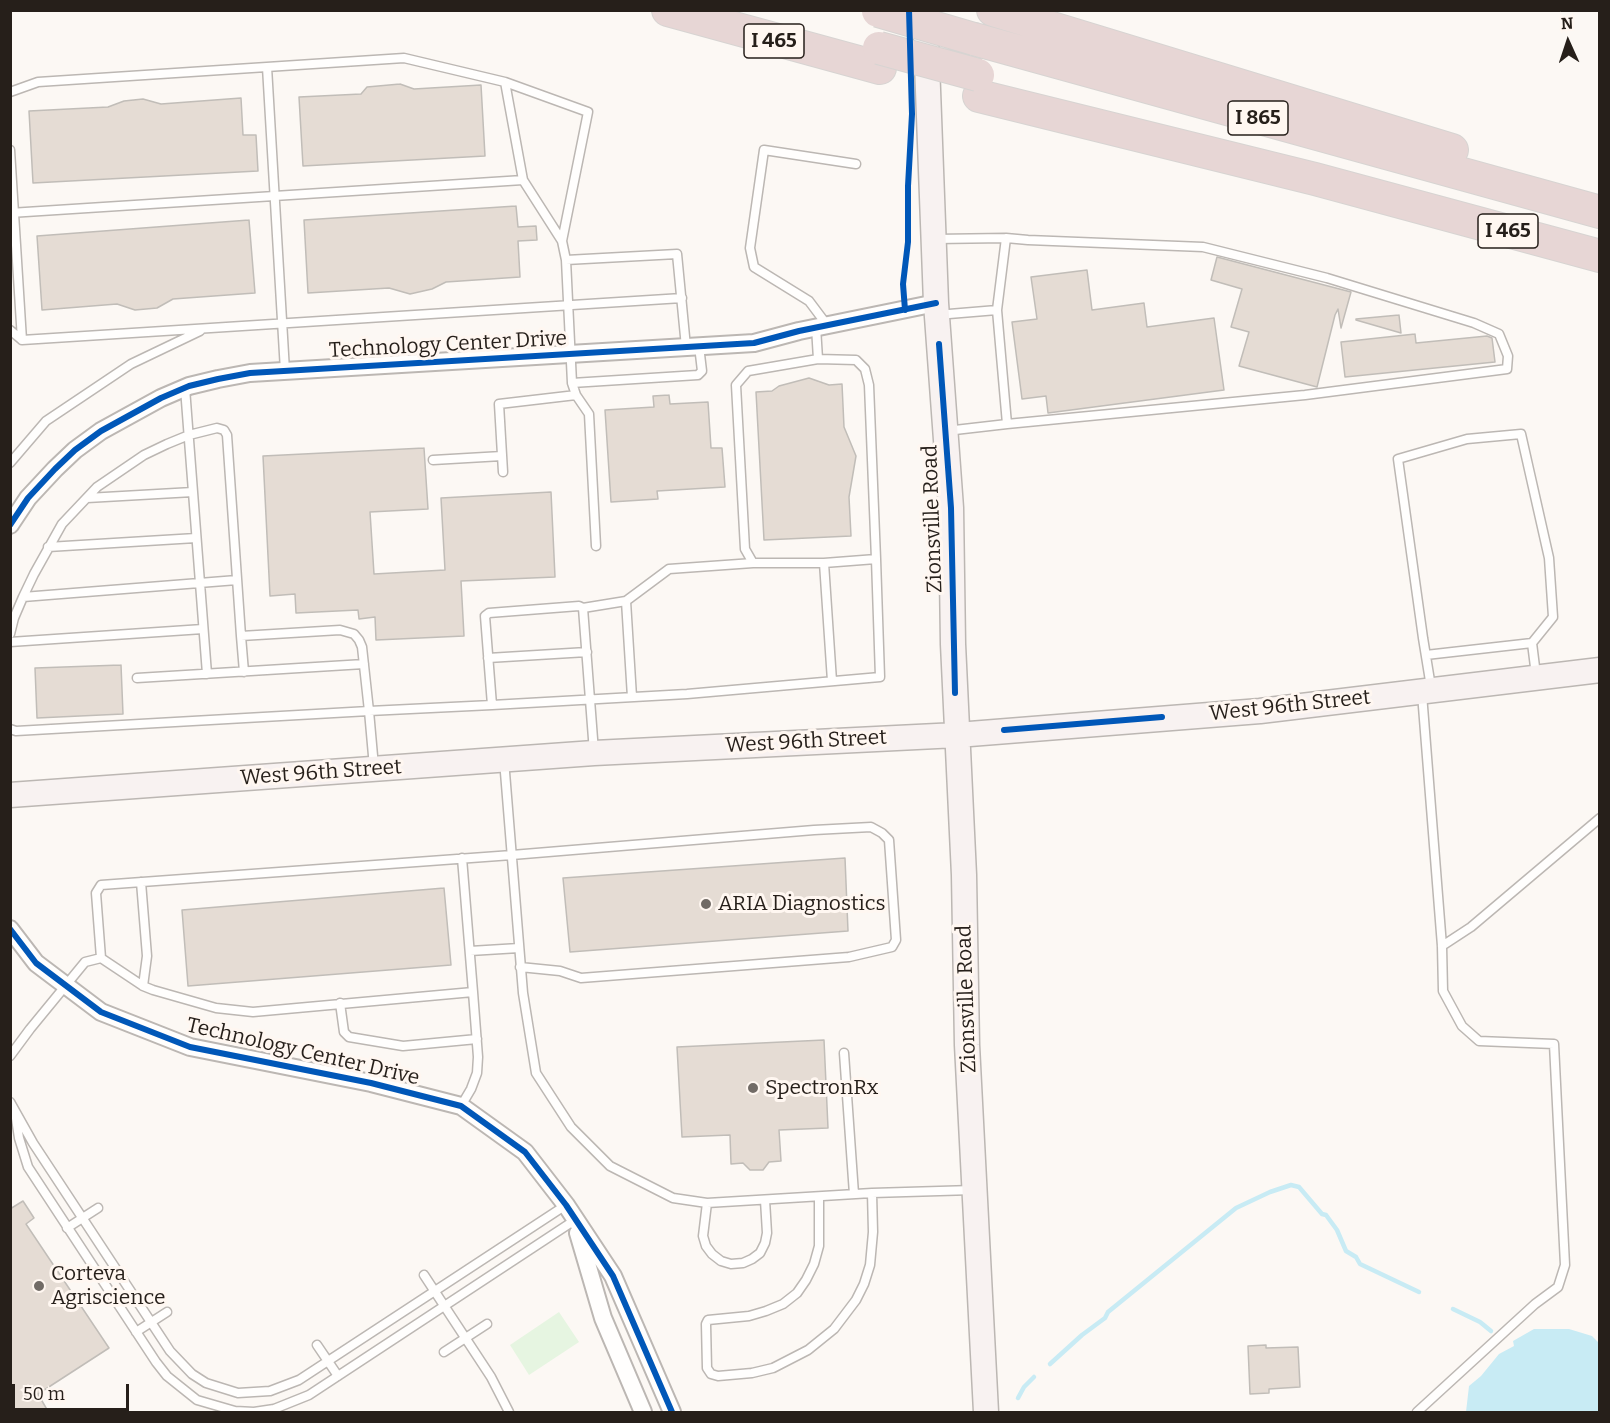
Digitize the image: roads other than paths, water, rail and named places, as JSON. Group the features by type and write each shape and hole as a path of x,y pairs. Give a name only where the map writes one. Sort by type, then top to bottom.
{"highway":[{"name":"I 465","path":"668,10 879,58 1599,256"},
{"path":"747,10 879,58"},
{"path":"993,10 1537,185 1599,196"},
{"name":"I 865","path":"877,11 974,39 1537,185 1599,212"}],"main road":[{"name":"Zionsville Road","path":"925,10 936,309 951,508 974,1190 986,1413"},
{"name":"West 96th Street","path":"10,795 594,753 957,735 1260,711 1599,670"}],"street":[{"name":"Technology Center Drive","path":"10,525 28,498 75,450 131,413 185,388 218,379 250,373 754,343 821,326 936,309"},
{"name":"Technology Center Drive","path":"10,929 36,963 100,1012 190,1047 371,1083 461,1106 525,1152 566,1205 613,1276 672,1413"},
{"name":"Technology Center Drive","path":"575,1220 603,1318 643,1413"}],"lane":[{"path":"10,92 38,82 404,58 505,82 588,112 562,241"},
{"path":"267,67 285,371"},
{"path":"505,82 523,180 562,241 566,260 572,382 576,395 589,414 596,546"},
{"path":"10,150 22,340"},
{"path":"818,359 821,326 809,301 754,267 750,248 764,150 856,164"},
{"path":"13,213 523,180"},
{"path":"1006,238 997,310 1007,424"},
{"path":"934,239 1006,238 1203,247 1327,278 1474,323 1499,334 1508,356 1507,369 1305,395 945,431"},
{"path":"566,260 674,253 678,258 682,298 701,374 572,382"},
{"path":"10,330 22,340 682,298"},
{"path":"936,309 997,310"},
{"path":"10,463 46,420 131,364 204,329"},
{"path":"10,729 16,732 632,697 880,677 869,385 865,369 856,360 818,359 748,371 735,385 745,549 753,563"},
{"path":"185,388 207,674"},
{"path":"503,472 499,406 501,402 576,395"},
{"path":"10,634 23,597 48,547 62,524 97,487 144,455 189,435 217,428 224,430 227,435 244,672"},
{"path":"1417,1413 1535,1304 1558,1287 1565,1265 1554,1044 1479,1041 1462,1026 1443,991 1442,946 1428,756 1426,655 1398,459 1467,440 1521,434 1549,558 1553,617 1532,643 1426,655"},
{"path":"433,460 502,456"},
{"path":"87,498 193,492"},
{"path":"48,547 196,538"},
{"path":"492,705 485,616 489,613 579,606 584,608 626,601 669,569 753,563 824,563 876,559"},
{"path":"824,563 832,681"},
{"path":"23,597 237,580"},
{"path":"626,601 632,697"},
{"path":"584,608 594,753"},
{"path":"10,642 203,628"},
{"path":"241,636 347,631 359,640 364,664 375,770"},
{"path":"1532,643 1536,678"},
{"path":"488,658 587,652"},
{"path":"137,678 364,664"},
{"path":"504,759 520,967 536,1073 571,1127 610,1166 673,1198 707,1203 872,1193 974,1190"},
{"path":"1442,946 1471,927 1599,818"},
{"path":"101,958 96,893 101,885 814,830 871,827 889,840 896,940 892,947 849,957 581,978 560,971 520,967"},
{"path":"461,1106 477,1073 477,1039 462,858"},
{"path":"141,882 147,956 143,986"},
{"path":"470,951 519,948"},
{"path":"10,1056 64,985 85,962 101,958 143,986 216,1008 253,1012 473,992"},
{"path":"340,1004 344,1032 349,1037 403,1046 477,1039"},
{"path":"844,1053 854,1194"},
{"path":"10,1102 33,1143 170,1351 192,1374 206,1383 230,1391 253,1394 270,1391 299,1380 566,1205"},
{"path":"15,1112 28,1167 156,1362 180,1388 197,1400 235,1411 254,1412 274,1409 309,1395 575,1220"},
{"path":"819,1197 819,1246 807,1280 797,1293 783,1304 766,1311 749,1316 708,1320 706,1324 707,1368 711,1374 717,1376 752,1373 773,1368 808,1350 834,1329 856,1300 870,1265 873,1232 872,1193"},
{"path":"707,1203 703,1236 706,1246 721,1261 731,1264 743,1263 752,1259 765,1243 767,1233 765,1200"},
{"path":"67,1228 98,1208"},
{"path":"424,1275 491,1377 509,1413"},
{"path":"136,1332 167,1312"},
{"path":"444,1352 487,1324"},
{"path":"317,1345 338,1376"}],"water":[{"path":"1534,1329 1569,1329 1592,1336 1599,1343 1599,1412 1466,1412 1469,1386 1481,1376 1499,1354 1514,1346 1513,1341"}],"waterway":[{"path":"1050,1364 1105,1318 1108,1312 1236,1208 1291,1185 1299,1187 1322,1214 1326,1215 1337,1230 1346,1251 1356,1257 1360,1264 1419,1292"},
{"path":"1453,1309 1480,1322 1491,1331"},
{"path":"1018,1398 1024,1387 1034,1377"}],"place":[{"name":"ARIA Diagnostics","path":"706,904"},
{"name":"SpectronRx","path":"753,1088"},
{"name":"Corteva Agriscience","path":"39,1286"}]}
